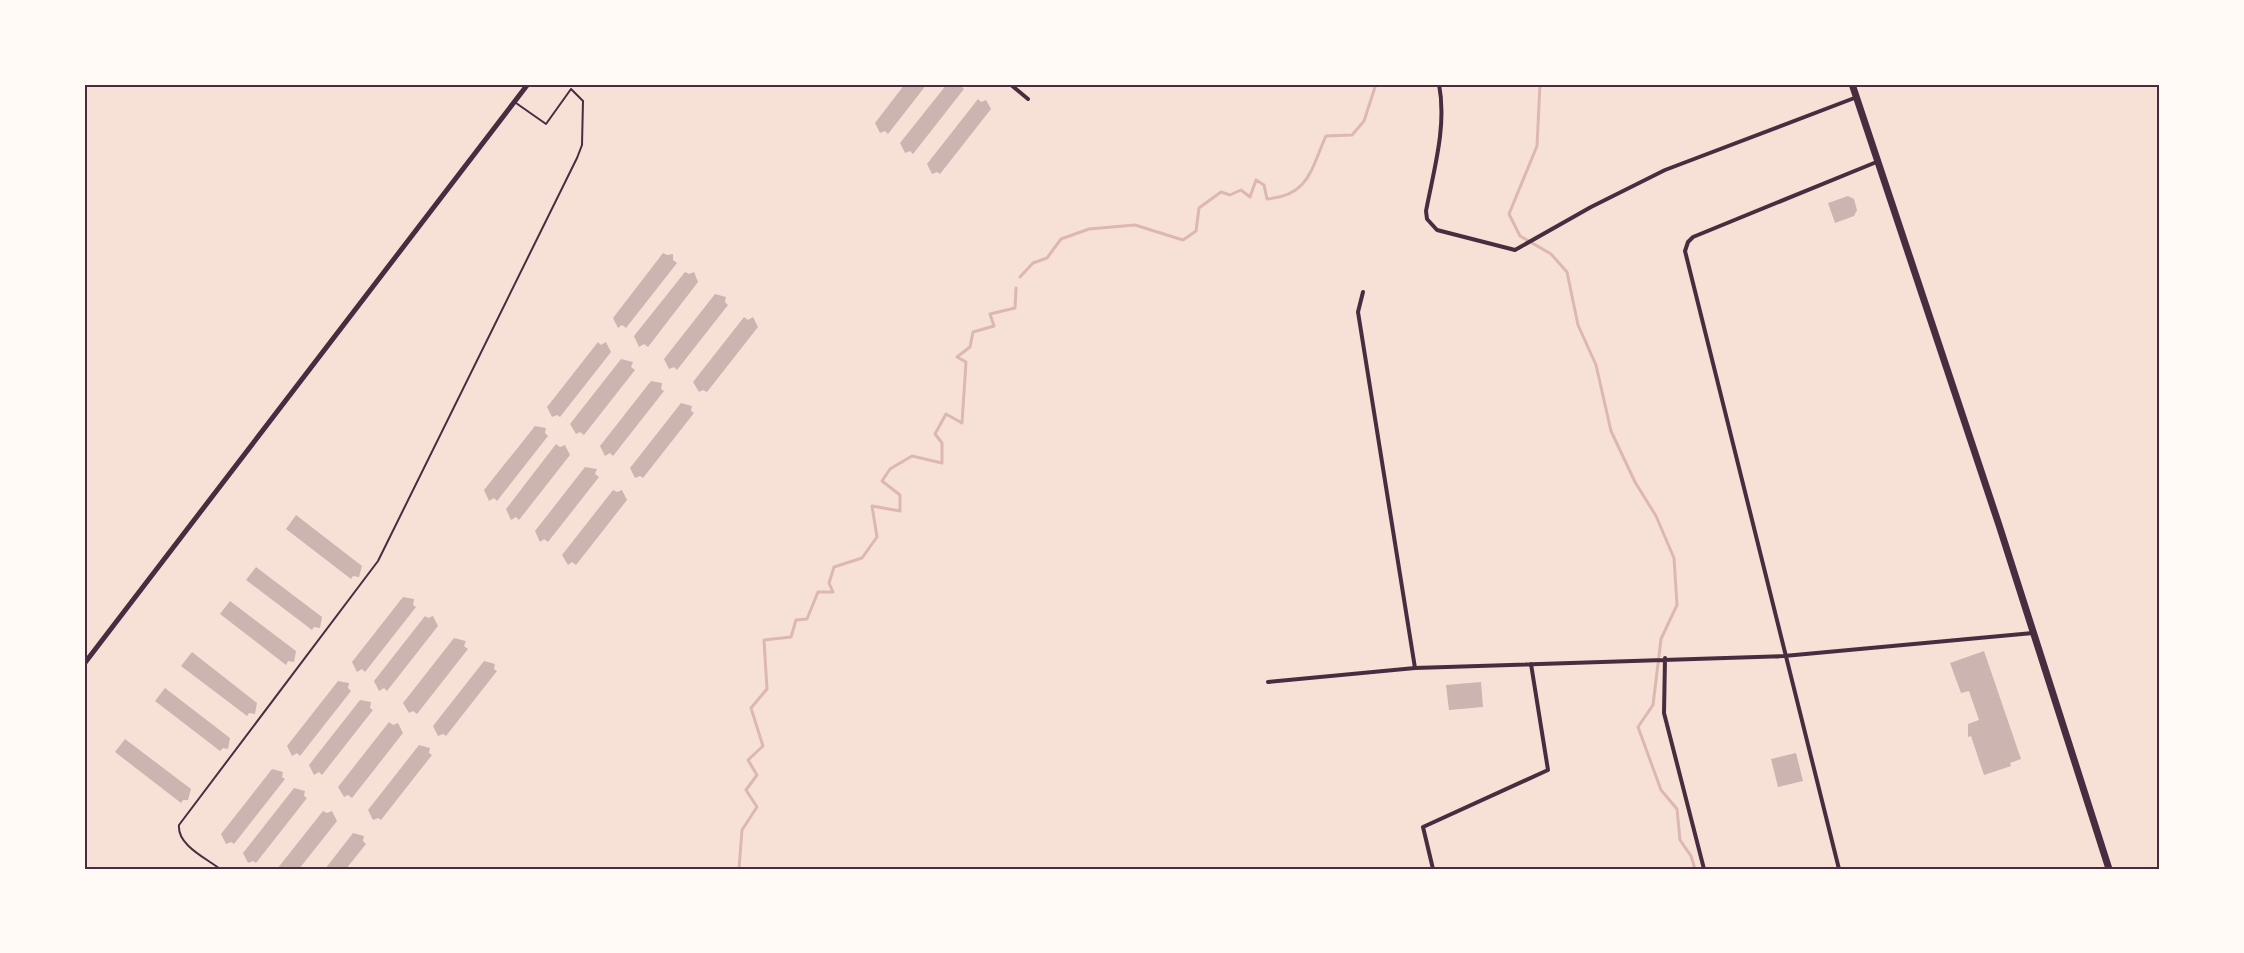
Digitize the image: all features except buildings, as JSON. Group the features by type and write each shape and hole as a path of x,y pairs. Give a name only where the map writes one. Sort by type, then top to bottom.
{"main road":[{"path":"1852,84 2109,869"}],"street":[{"path":"84,664 528,84"},
{"path":"1010,84 1028,99"},
{"path":"1439,84 1443,102 1443,123 1427,219 1437,230 1515,250 1591,207 1665,170 1857,97"},
{"path":"1839,869 1686,257 1688,242 1693,237 1879,161"},
{"path":"1363,292 1358,312 1415,668"},
{"path":"1268,682 1415,668 1665,658 1785,656 2033,633"},
{"path":"1665,658 1664,713 1704,869"},
{"path":"1432,869 1423,827 1548,770 1531,664"}],"lane":[{"path":"220,869 183,841 178,833 179,825 378,561 582,145 584,101 571,89 546,124 515,102"}],"waterway":[{"path":"1020,277 1033,263 1047,258 1061,239 1089,229 1135,225 1183,240 1196,231 1199,208 1221,192 1230,195 1241,190 1250,197 1256,180 1264,185 1267,199 1292,193 1307,179 1326,136 1352,135 1364,121 1376,84"},
{"path":"1540,84 1537,146 1509,214 1520,236 1551,254 1567,272 1578,325 1596,365 1611,431 1635,482 1656,516 1674,558 1677,605 1661,639 1653,705 1638,727 1661,790 1677,809 1680,840 1691,856 1695,869"},
{"path":"739,869 742,830 757,807 746,790 757,775 748,760 763,746 751,708 767,689 764,640 791,637 796,620 807,619 818,592 833,592 829,583 834,567 862,558 877,537 872,506 900,511 900,495 882,481 890,469 912,456 942,463 942,443 935,434 946,414 962,423 966,362 957,357 970,347 973,332 994,326 990,314 1015,308 1016,288"}]}
